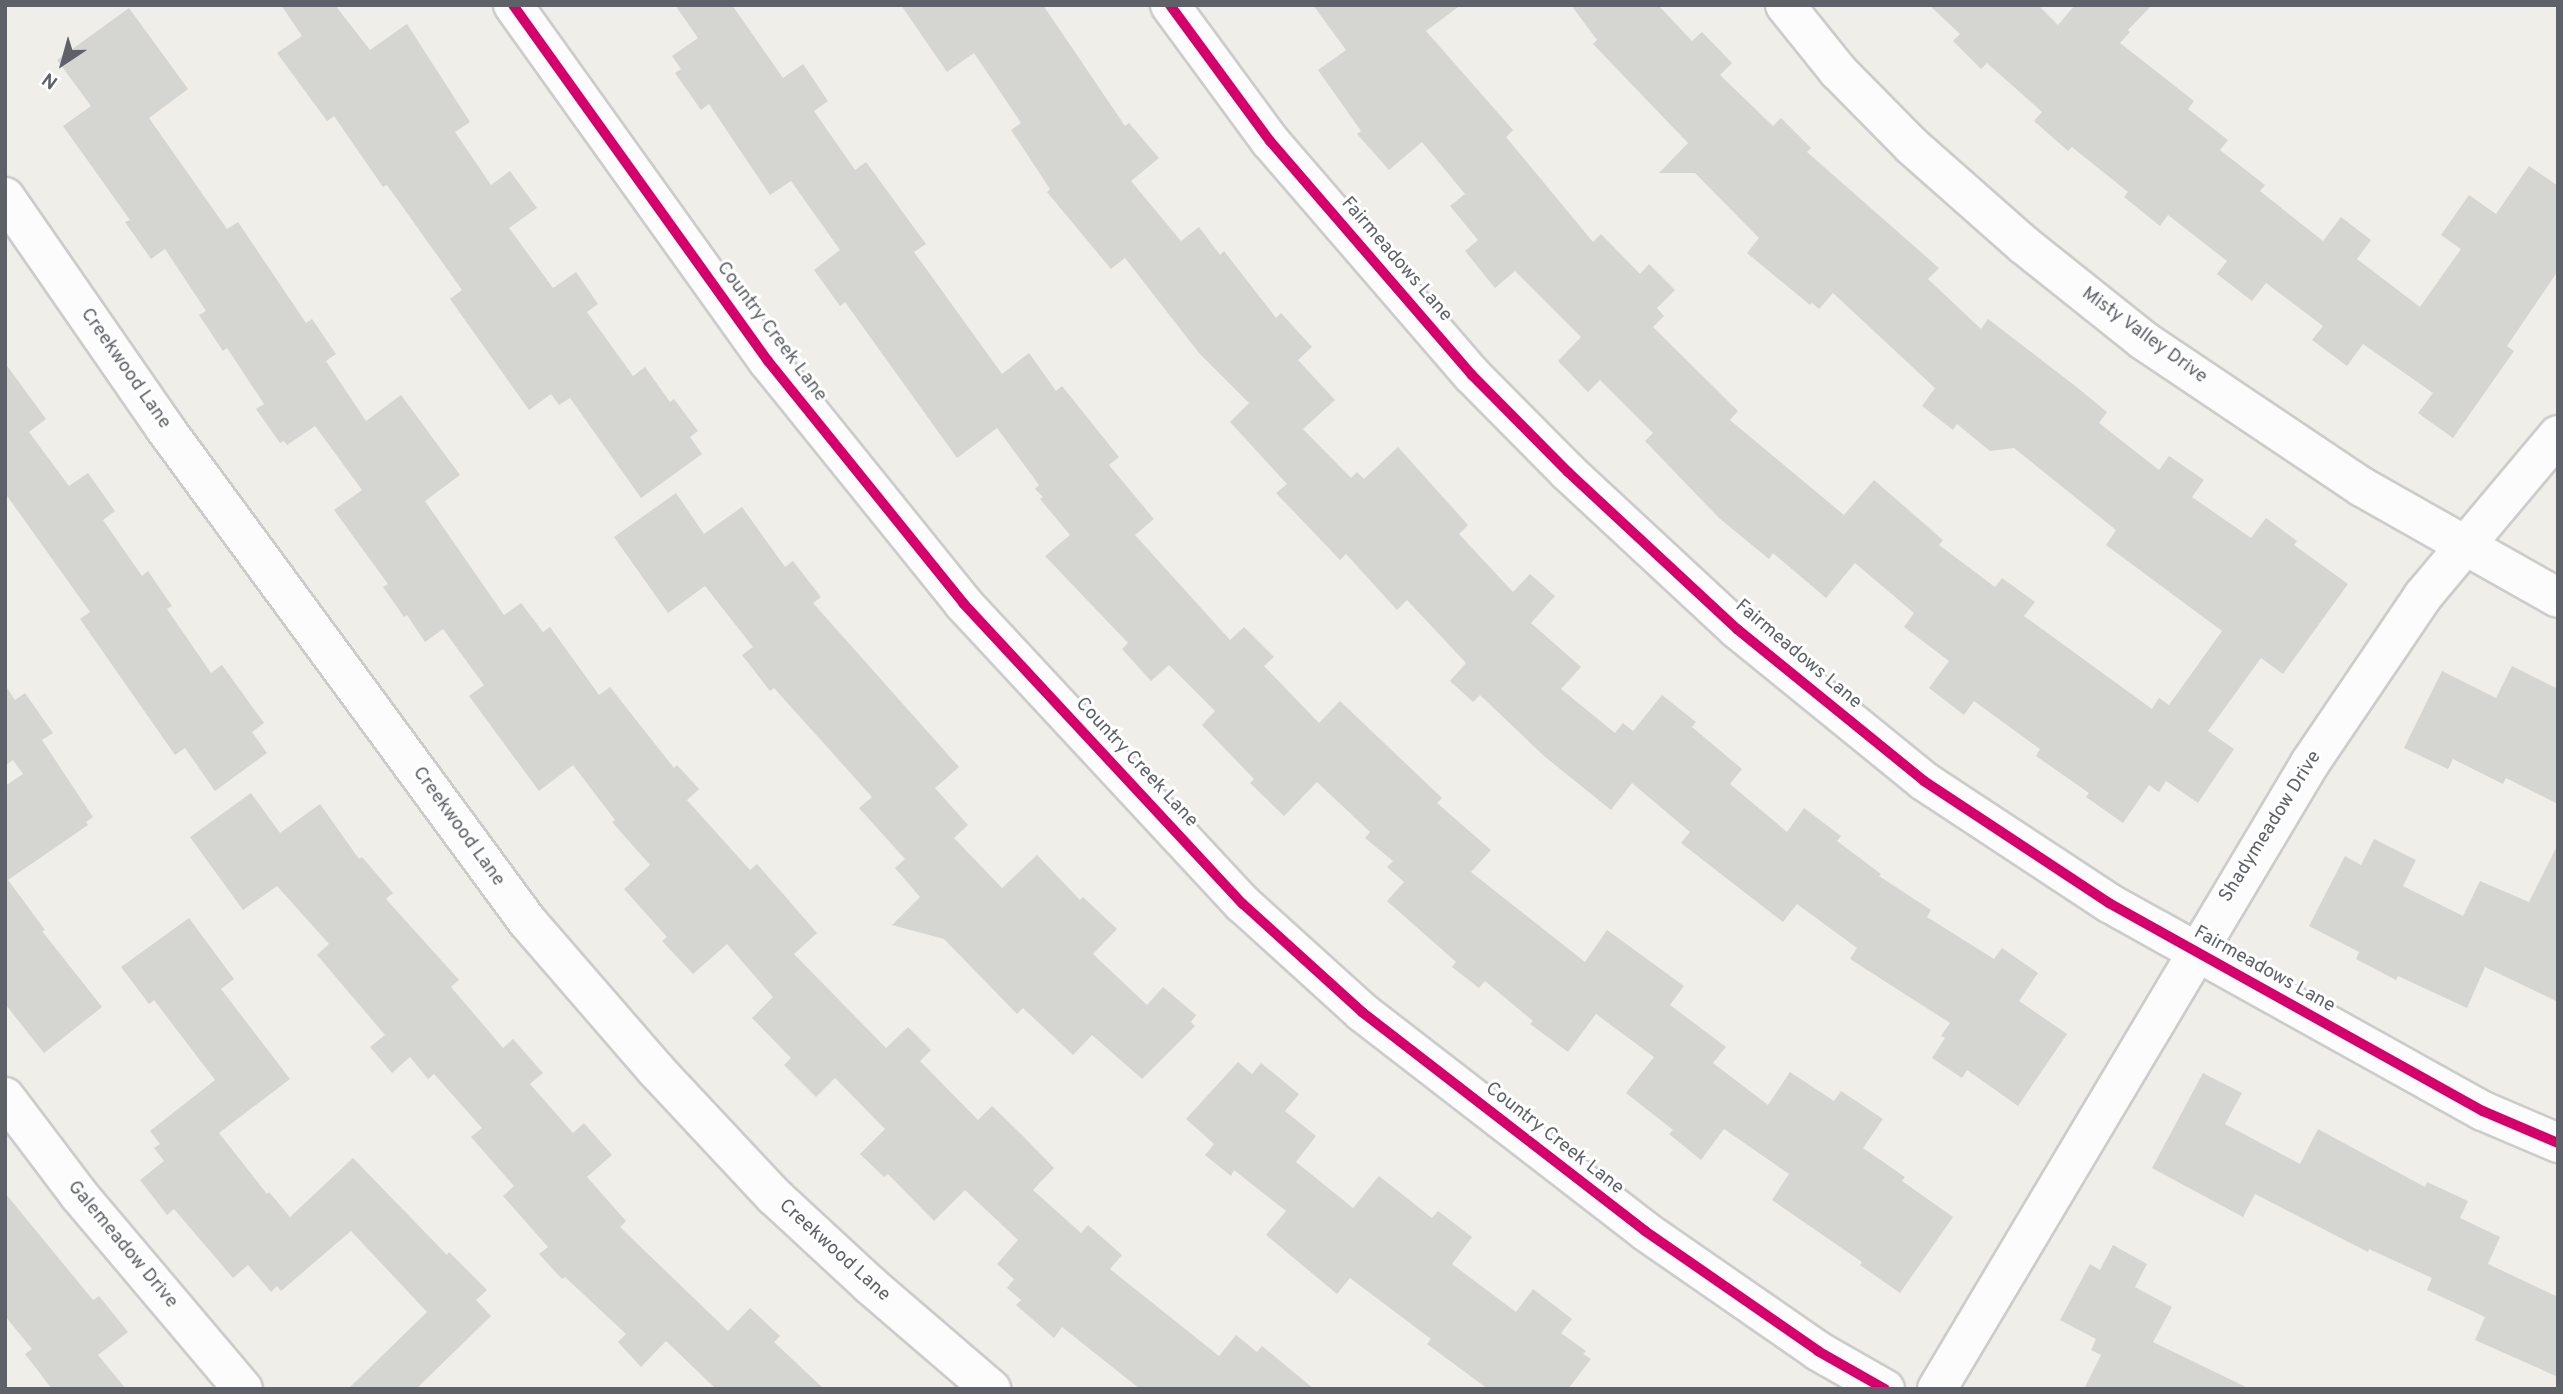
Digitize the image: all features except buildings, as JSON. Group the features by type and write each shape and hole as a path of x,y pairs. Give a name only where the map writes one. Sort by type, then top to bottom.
{"street":[{"name":"Fairmeadows Lane","path":"1170,5 1270,141 1472,376 1568,472 1717,610 1924,781 2109,903 2194,952 2483,1111 2558,1143"},
{"name":"Misty Valley Drive","path":"1787,6 1838,71 1912,146 2024,245 2143,340 2362,487 2558,598"},
{"name":"Country Creek Lane","path":"527,10 768,361 955,592 1243,904 1362,1012 1645,1231 1818,1351 1885,1389"},
{"name":"Creekwood Lane","path":"5,197 164,427 527,921 656,1070 774,1196 870,1285 991,1389"},
{"name":"Shadymeadow Drive","path":"1937,1389 2099,1120 2194,952 2310,762 2423,596 2558,435"},
{"name":"Galemeadow Drive","path":"5,1097 226,1383"}],"cycle path":[{"path":"513,5 768,361 963,603 1243,904 1362,1012 1645,1231 1818,1351 1885,1389"},
{"path":"1170,5 1270,141 1472,375 1568,472 1737,629 1924,781 2109,903 2483,1111 2558,1143"}]}
